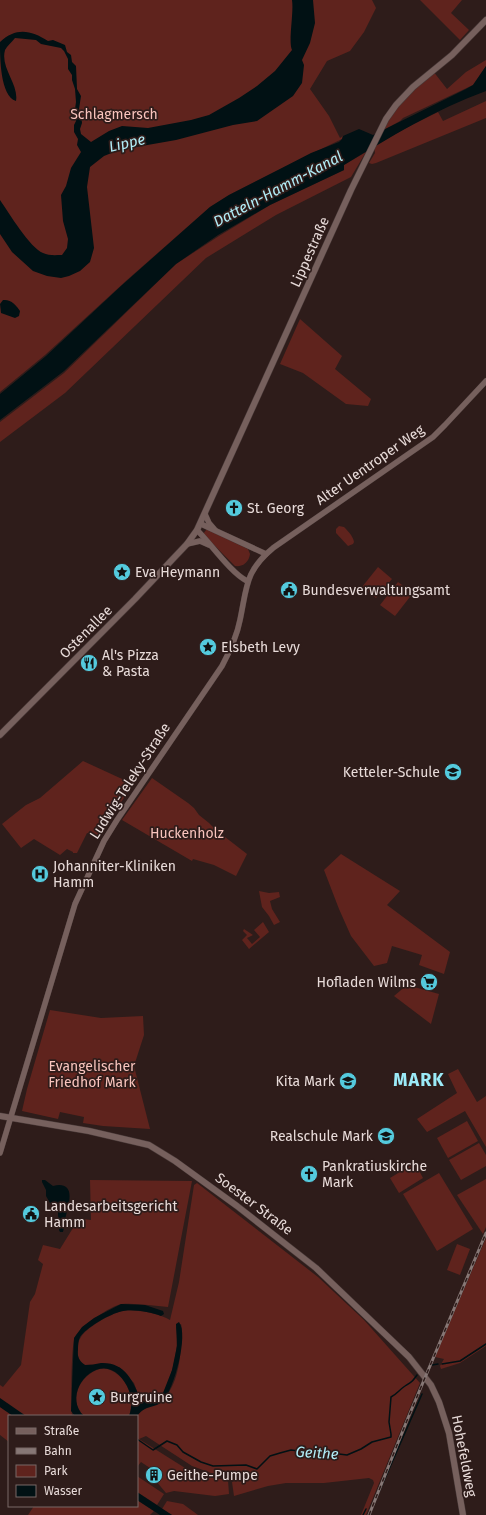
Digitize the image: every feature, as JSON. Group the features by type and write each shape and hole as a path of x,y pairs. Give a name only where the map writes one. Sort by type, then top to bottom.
{"main road":[{"name":"Lippestraße","path":"199,528 351,190 382,126 392,110 413,87 452,55 486,20"},
{"name":"Ostenallee","path":"0,735 90,646 187,544 199,528"},
{"name":"Soester Straße","path":"0,1116 60,1125 141,1142 157,1149 237,1206 296,1252 336,1286 417,1365 431,1385 439,1402"},
{"name":"Hohefeldweg","path":"439,1402 449,1433 463,1515"}],"street":[{"name":"Alter Uentroper Weg","path":"248,581 254,567 266,554 433,436 446,425 486,381"},
{"path":"205,514 209,523 216,530"},
{"path":"199,528 216,530 266,554"},
{"path":"199,528 212,548"},
{"path":"187,544 200,541 208,544 242,578 248,581"},
{"name":"Ludwig-Teleky-Straße","path":"0,1153 61,946 82,886 104,841 117,820 222,666 232,647 237,631 248,581"}],"green space":[{"name":"Schlagmersch","path":"0,0 372,0 376,8 364,32 350,51 327,61 310,89 329,116 340,138 343,136 342,139 229,195 210,207 45,355 0,392"},
{"path":"420,0 462,0 451,13 469,30 460,40"},
{"path":"486,60 486,66 473,85 403,118 382,131 399,103 433,71 447,89 466,72"},
{"path":"486,101 486,118 376,163 369,163 375,153 374,147 404,129 438,112 443,121"},
{"path":"366,152 351,177 276,215 206,258 65,393 0,442 0,422 64,373 176,264 270,205 344,170 344,165"},
{"path":"300,319 342,356 335,369 371,399 368,406 346,404 303,373 280,364"},
{"path":"339,526 344,527 350,534 354,542 353,544 348,546 336,533 336,529"},
{"path":"207,529 248,549 250,554 247,562 241,566 235,566 203,534"},
{"path":"378,567 392,579 376,598 362,587"},
{"path":"398,582 413,593 395,616 380,605"},
{"path":"83,761 133,784 99,836 87,833 77,853 73,853 67,849 60,855 34,839 21,848 2,824 26,805 40,798"},
{"name":"Huckenholz","path":"152,778 188,803 216,830 247,854 236,876 214,865 193,859 192,861 122,820"},
{"path":"341,854 400,891 387,905 450,952 444,974 419,965 422,955 392,946 387,963 374,966 351,936 324,870"},
{"path":"259,891 269,893 279,892 280,897 270,901 272,909 280,922 274,925 262,907"},
{"path":"263,922 269,932 249,949 242,940 247,935 243,931 244,929 253,935 247,938 252,944 260,937 254,930"},
{"path":"407,985 439,994 431,1024 394,996"},
{"name":"Evangelischer Friedhof Mark","path":"50,1010 101,1018 143,1016 144,1035 134,1066 150,1129 103,1126 83,1123 84,1117 60,1112 58,1119 22,1111"},
{"path":"458,1069 477,1102 486,1096 486,1147 465,1111 427,1132 417,1119 457,1093 448,1074"},
{"path":"467,1121 478,1141 448,1158 437,1138"},
{"path":"479,1143 486,1155 486,1166 461,1180 449,1160"},
{"path":"415,1163 423,1178 399,1193 390,1178"},
{"path":"439,1173 473,1229 437,1251 403,1194"},
{"path":"486,1179 486,1227 483,1234 457,1195"},
{"path":"90,1180 192,1181 168,1307 122,1304 110,1308 89,1322 75,1337 74,1342 71,1400 72,1415 22,1415 0,1400 0,1385 3,1387 21,1365 30,1302 35,1294 43,1264 38,1260 43,1245 60,1249 73,1228 75,1218 91,1220"},
{"path":"197,1183 318,1277 364,1320 420,1383 366,1515 361,1515 374,1483 373,1480 369,1478 324,1483 286,1483 268,1486 234,1496 232,1482 237,1480 235,1476 211,1473 192,1466 146,1436 139,1439 193,1473 205,1477 228,1480 229,1494 215,1496 174,1491 166,1493 156,1481 159,1474 141,1462 138,1466 138,1415 140,1412 163,1400 173,1385 180,1357 181,1324 176,1327 176,1351 172,1370 166,1387 160,1396 148,1403 140,1400 134,1383 119,1367 85,1365 81,1362 78,1354 78,1343 80,1338 84,1333 104,1319 119,1312 138,1311 152,1313 170,1320 179,1282 194,1185"},
{"path":"486,1238 486,1346 460,1363 441,1369 440,1366 444,1359 435,1357"},
{"path":"457,1244 470,1249 460,1275 447,1270"},
{"path":"104,1368 111,1370 118,1374 123,1380 130,1393 131,1408 129,1415 83,1415 76,1402 77,1394 83,1380 96,1370"},
{"path":"0,1407 12,1415 8,1415 8,1441 0,1435"},
{"path":"138,1477 164,1494 157,1505 138,1493"},
{"path":"138,1501 154,1511 150,1515 28,1515 33,1507 138,1507"},
{"path":"167,1501 183,1504 198,1515 172,1515 162,1509"}],"water":[{"name":"Lippe","path":"292,0 313,0 315,23 310,43 302,60 304,65 302,83 293,96 257,121 233,125 176,140 119,150 104,156 90,167 87,187 94,248 90,262 80,271 61,278 47,276 33,271 12,252 0,234 0,200 20,230 38,250 48,255 62,255 67,248 68,239 63,221 61,195 66,186 71,168 81,152 77,145 78,139 74,132 74,125 76,121 75,89 72,75 68,69 68,59 64,51 61,48 41,44 36,40 15,38 5,50 4,57 7,70 15,88 16,101 11,98 4,84 1,66 0,42 12,34 24,32 36,34 48,41 53,40 65,45 67,52 71,55 72,62 76,66 77,89 81,96 79,109 82,123 80,129 81,134 91,142 109,131 122,126 148,128 209,115 257,86 275,71 292,50"},
{"name":"Datteln-Hamm-Kanal","path":"486,66 486,91 449,106 396,134 344,165 344,170 270,205 218,235 176,264 64,371 0,420 0,394 46,356 121,286 210,207 229,195 311,153 339,142 343,136 359,129 373,135 466,89 473,85"},
{"path":"3,300 11,301 15,305 20,311 19,316 15,318 1,313 0,304"},
{"path":"42,1180 45,1180 53,1186 64,1186 69,1192 70,1196 63,1232 60,1232 59,1230 58,1213 56,1208 50,1203 46,1196 46,1190"},
{"path":"121,1304 145,1305 163,1311 164,1314 161,1316 134,1310 119,1312 92,1326 83,1333 78,1343 78,1357 85,1365 101,1363 116,1366 122,1369 135,1386 141,1400 148,1403 156,1400 163,1393 172,1370 177,1346 176,1324 179,1322 182,1329 182,1338 179,1362 172,1385 163,1401 157,1405 147,1408 138,1415 129,1415 131,1401 127,1386 117,1374 107,1369 96,1370 87,1376 80,1384 77,1395 77,1406 83,1415 74,1415 71,1411 74,1338 82,1327 94,1318"},
{"path":"0,1398 25,1415 12,1415 0,1407"},
{"path":"138,1493 172,1515 160,1515 138,1501"}],"waterway":[{"name":"Geithe","path":"442,1364 460,1361 486,1344"},
{"name":"Geithe","path":"432,1365 438,1364"},
{"name":"Geithe","path":"138,1440 153,1450 167,1441 177,1445 183,1452 201,1462 213,1466 246,1465 257,1469 270,1456 291,1450 314,1453 320,1451 325,1454 331,1453 347,1455 372,1442 391,1437 389,1422 391,1397 414,1380 417,1375"},
{"path":"375,1501 422,1394"},
{"path":"363,1515 366,1509"}],"railway":[{"path":"369,1515 486,1233"}],"place":[{"name":"St. Georg","path":"234,508"},
{"name":"Eva Heymann","path":"122,572"},
{"name":"Bundesverwaltungsamt","path":"289,590"},
{"name":"Elsbeth Levy","path":"208,647"},
{"name":"Al's Pizza & Pasta","path":"89,663"},
{"name":"Ketteler-Schule","path":"453,772"},
{"name":"Johanniter-Kliniken Hamm","path":"40,874"},
{"name":"Hofladen Wilms","path":"429,982"},
{"name":"Kita Mark","path":"348,1081"},
{"name":"Realschule Mark","path":"386,1136"},
{"name":"Pankratiuskirche Mark","path":"309,1174"},
{"name":"Landesarbeitsgericht Hamm","path":"31,1214"},
{"name":"Burgruine","path":"97,1397"},
{"name":"Geithe-Pumpe","path":"154,1475"}],"district":[{"name":"MARK","path":"419,1080"}]}
